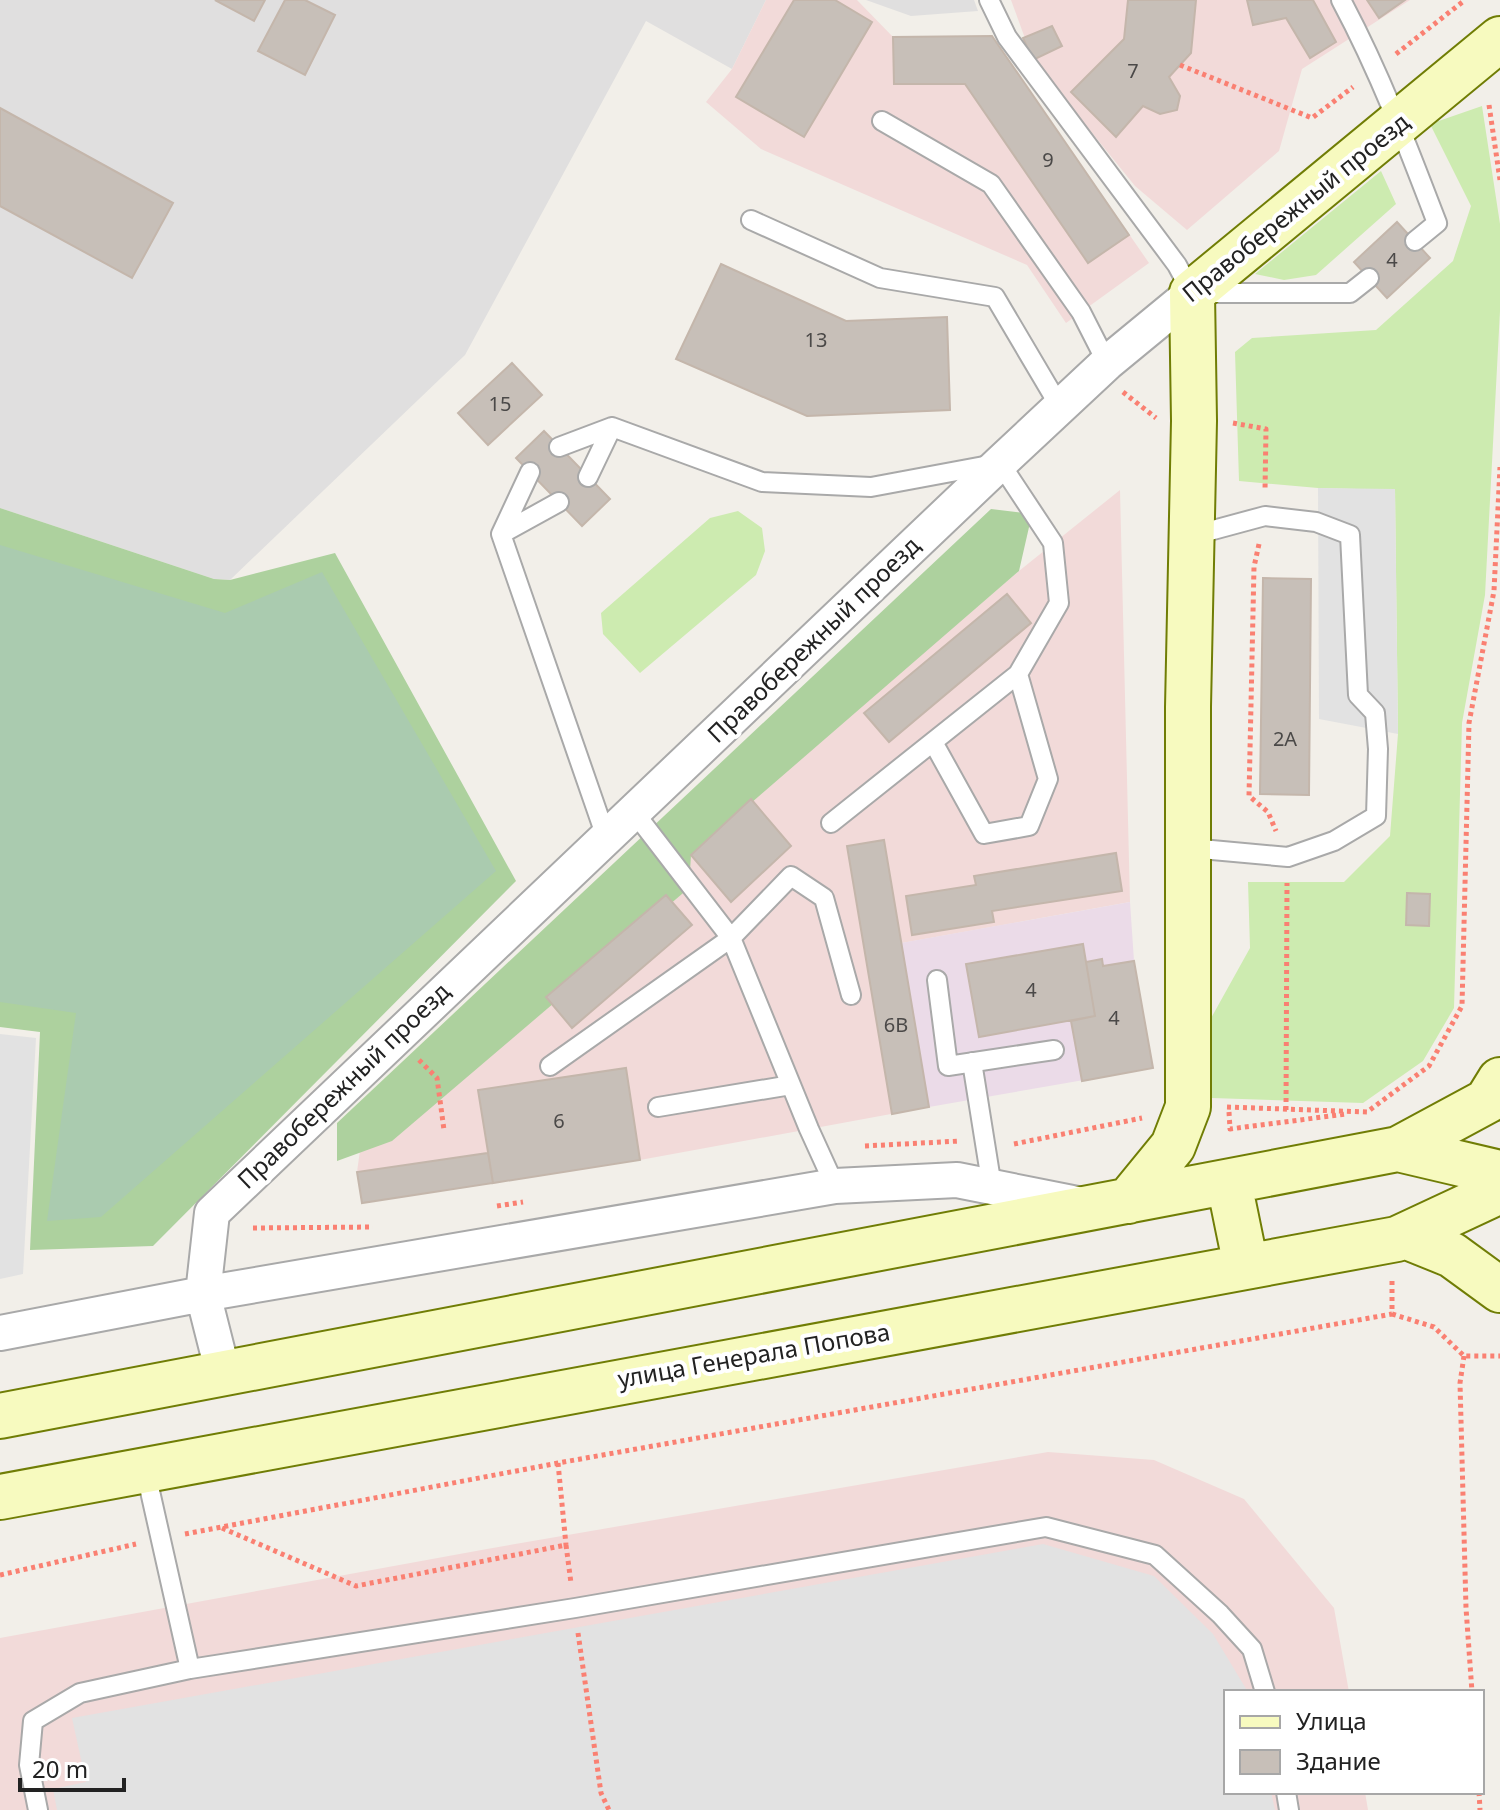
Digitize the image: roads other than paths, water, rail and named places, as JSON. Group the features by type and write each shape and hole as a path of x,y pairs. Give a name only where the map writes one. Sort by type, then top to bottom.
{"main road":[{"name":"Правобережный проезд","path":"1192,293 1500,39"},
{"path":"1453,79 1494,90"},
{"path":"1111,1204 1173,1146 1188,1107 1188,707 1194,421 1192,293"},
{"path":"0,1416 1398,1149 1487,1101 1500,1080"},
{"path":"1398,1149 1500,1173"},
{"path":"1229,1183 1246,1266"},
{"name":"улица Генерала Попова","path":"0,1497 1405,1236 1500,1191"},
{"path":"1405,1236 1452,1255 1500,1290"}],"street":[{"name":"Правобережный проезд","path":"203,1294 212,1213 1000,463 1103,367 1192,293"},
{"path":"0,1333 203,1294 835,1186 957,1180 1111,1204"},
{"path":"203,1294 223,1373"}],"lane":[{"path":"989,0 1007,37 1177,265 1192,293 1350,293 1369,278"},
{"path":"1341,0 1399,124 1437,223 1415,241"},
{"path":"882,121 991,184 1081,312 1103,367"},
{"path":"751,220 880,278 995,297 1060,407"},
{"path":"588,477 612,427"},
{"path":"559,447 612,427 762,482 871,487 1000,463 1053,543 1059,603 1018,674 831,823"},
{"path":"530,472 501,534 606,837"},
{"path":"501,534 559,502"},
{"path":"1190,848 1288,857 1334,841 1376,816 1377,737 1375,713 1358,695 1350,535 1316,522 1265,516 1191,536"},
{"path":"933,742 984,834 1029,826 1048,779 1018,674"},
{"path":"634,812 731,938 835,1186"},
{"path":"550,1066 731,938 791,876 824,898 851,995"},
{"path":"937,980 948,1066 1054,1050"},
{"path":"972,1062 992,1187"},
{"path":"658,1107 791,1085"},
{"path":"145,1468 190,1669"},
{"path":"38,1810 29,1765 33,1721 80,1693 190,1669 591,1606 1046,1527 1155,1555 1220,1614 1252,1649 1264,1690"}]}
